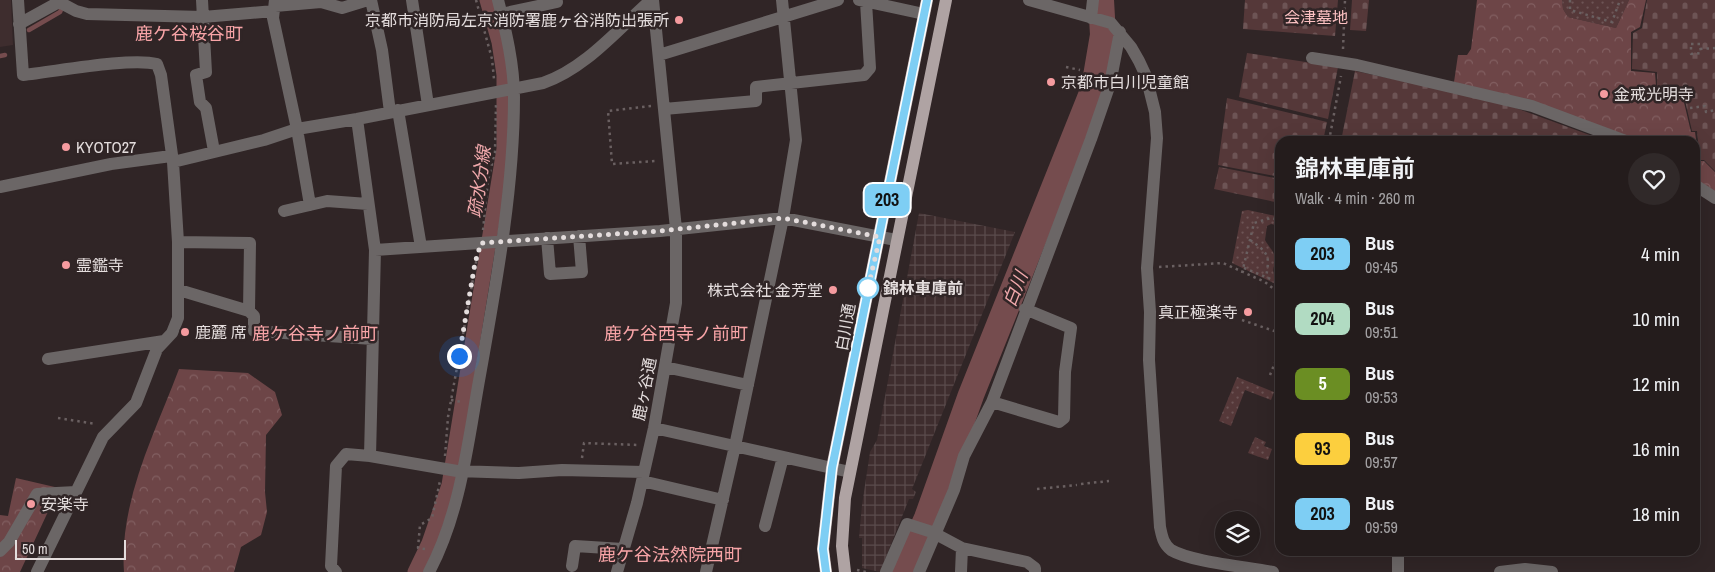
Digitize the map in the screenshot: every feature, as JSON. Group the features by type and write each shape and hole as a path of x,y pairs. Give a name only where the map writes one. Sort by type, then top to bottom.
{"main road":[{"name":"白川通","path":"826,572 823,549 832,468 927,0"},
{"name":"白川通","path":"851,571 842,546 845,498 946,0"}],"street":[{"path":"18,0 23,75 123,63 150,62 157,64 162,75 172,159 178,242 178,318 172,332 157,349 136,403 103,436 37,572"},
{"path":"202,0 206,72 196,75 200,102 206,108 214,151"},
{"path":"19,24 61,3 88,14 203,17 275,6 321,2 342,8 370,0 382,50 421,247"},
{"path":"412,0 428,105"},
{"path":"429,572 442,547 452,470 490,242 508,41 498,0"},
{"path":"0,187 111,164 172,159 214,151 264,140 297,129 357,120 394,111 543,83 566,72 608,39 652,0"},
{"name":"鹿ヶ谷通","path":"617,572 654,428 676,303 676,229 652,0"},
{"path":"706,572 735,446 783,218 796,140 792,83 782,0"},
{"path":"659,55 838,0"},
{"path":"1029,0 1094,19 1115,28 1131,47 1142,68 1155,112 1156,147 1147,268 1150,312 1149,360 1160,527 1163,541 1171,549 1190,557 1273,572"},
{"path":"1093,0 1094,19"},
{"path":"664,107 756,101 756,87 864,75 869,72 863,1 924,14"},
{"path":"501,14 557,2"},
{"path":"275,6 273,18 297,129 310,205"},
{"path":"919,572 934,533 954,490 964,456 992,402 1025,309 1107,95 1117,55 1115,28"},
{"path":"1312,58 1532,106 1613,136"},
{"path":"357,120 375,250 370,456"},
{"path":"1700,188 1715,198"},
{"path":"284,211 327,201 368,204"},
{"path":"375,250 676,229 783,218 896,240"},
{"path":"547,238 550,274 582,272 579,236"},
{"path":"178,242 250,242 249,311"},
{"path":"179,290 249,311 254,316 254,330 372,339"},
{"path":"992,402 1059,422 1064,418 1065,372 1071,328 1025,309"},
{"path":"48,359 164,341"},
{"path":"665,368 748,385"},
{"path":"654,428 850,472"},
{"path":"336,572 331,566 336,466 346,454 370,456 452,470 519,474 581,471 642,477 723,500"},
{"path":"765,526 783,457"},
{"path":"0,552 9,542 37,494 76,492"},
{"path":"886,572 907,524 934,533 962,548 1027,562 1035,568 1035,572"},
{"path":"572,566 575,546 623,549"},
{"path":"961,572 962,548"},
{"path":"1398,556 1398,572"},
{"path":"1500,572 1525,569 1552,572"}],"path":[{"path":"418,548 420,526 432,518 452,470 452,400 475,263 490,242 488,180 496,152 504,91 492,60 476,0"},
{"path":"1330,136 1343,66 1342,34 1345,0"},
{"path":"1570,0 1570,10 1612,22 1620,0"},
{"path":"1690,44 1700,44 1700,49 1700,53 1691,54 1690,44"},
{"path":"1700,49 1715,48"},
{"path":"1066,67 1080,70"},
{"path":"1690,108 1706,106 1706,112 1715,110"},
{"path":"664,107 608,111 612,164 669,160"},
{"path":"1242,273 1254,223 1271,218 1275,219"},
{"path":"1250,240 1264,249 1270,260 1266,277"},
{"path":"1147,268 1223,264 1265,282 1275,290"},
{"path":"1244,268 1275,281"},
{"path":"1242,320 1275,331"},
{"path":"1270,374 1275,362"},
{"path":"58,418 77,420"},
{"path":"581,471 584,443 650,446"},
{"path":"1081,484 1109,481"},
{"path":"1037,489 1076,485"},
{"path":"851,571 866,572"}],"shaded area":[{"path":"0,0 11,0 13,45 0,47"},
{"path":"919,213 1015,232 912,489 916,492 913,499 909,499 880,572 862,568 862,538 859,538 862,505 870,452 877,440"}],"green space":[{"name":"会津墓地","path":"1245,0 1338,0 1335,36 1243,29"},
{"path":"1352,0 1369,0 1366,31 1350,30"},
{"path":"1477,0 1562,0 1563,9 1568,17 1616,28 1629,0 1646,0 1640,27 1631,32 1631,71 1655,73 1657,98 1683,98 1691,132 1695,132 1696,136 1618,136 1454,82 1458,55 1467,55 1471,49"},
{"path":"1562,0 1629,0 1616,28 1568,17 1563,9"},
{"path":"1647,0 1715,0 1715,171 1704,160 1700,160 1700,136 1698,136 1697,131 1692,131 1684,96 1657,96 1657,72 1632,69 1633,33 1642,28"},
{"path":"1247,53 1338,67 1328,119 1239,97"},
{"path":"1355,71 1497,101 1592,136 1342,136"},
{"path":"1227,98 1327,122 1324,136 1275,136 1275,176 1218,165"},
{"path":"1700,161 1704,161 1715,172 1715,195 1700,184"},
{"path":"1219,167 1275,178 1275,202 1214,189"},
{"path":"1248,210 1275,216 1275,225 1267,226 1265,240 1274,255 1273,272 1275,274 1275,284 1232,263 1242,211"},
{"path":"179,369 248,373 275,392 282,415 266,435 265,492 267,512 261,535 241,547 234,572 124,572 127,519 133,493"},
{"path":"1237,377 1274,392 1271,400 1245,390 1231,426 1219,421"},
{"path":"1255,437 1266,442 1264,446 1272,449 1268,460 1248,453"},
{"path":"16,478 59,488 20,572 0,572 0,515 8,516"}],"waterway":[{"name":"疏水分線","path":"415,572 429,543 449,485 504,149 504,75 499,42 487,0"},
{"name":"白川","path":"903,572 927,518 971,395 1094,88 1103,35 1101,0"},
{"path":"29,30 60,12 63,5"},
{"path":"0,56 5,55"}],"bus line":[{"name":"203","path":"826,572 823,549 832,468 927,0"}],"place":[{"name":"京都市消防局左京消防署鹿ヶ谷消防出張所","path":"679,20"},
{"name":"京都市白川児童館","path":"1051,82"},
{"name":"金戒光明寺","path":"1604,94"},
{"name":"KYOTO27","path":"66,147"},
{"name":"霊鑑寺","path":"66,265"},
{"name":"錦林車庫前","path":"868,288"},
{"name":"株式会社 金芳堂","path":"833,290"},
{"name":"真正極楽寺","path":"1248,312"},
{"name":"鹿麓 席","path":"185,332"},
{"name":"安楽寺","path":"31,504"}],"district":[{"name":"鹿ケ谷桜谷町","path":"189,33"},
{"name":"鹿ケ谷寺ノ前町","path":"315,333"},
{"name":"鹿ケ谷西寺ノ前町","path":"676,333"},
{"name":"鹿ケ谷法然院西町","path":"670,554"}],"route":[{"path":"459,356 475,263 481,243 660,231 783,218 880,237 868,288"}]}
